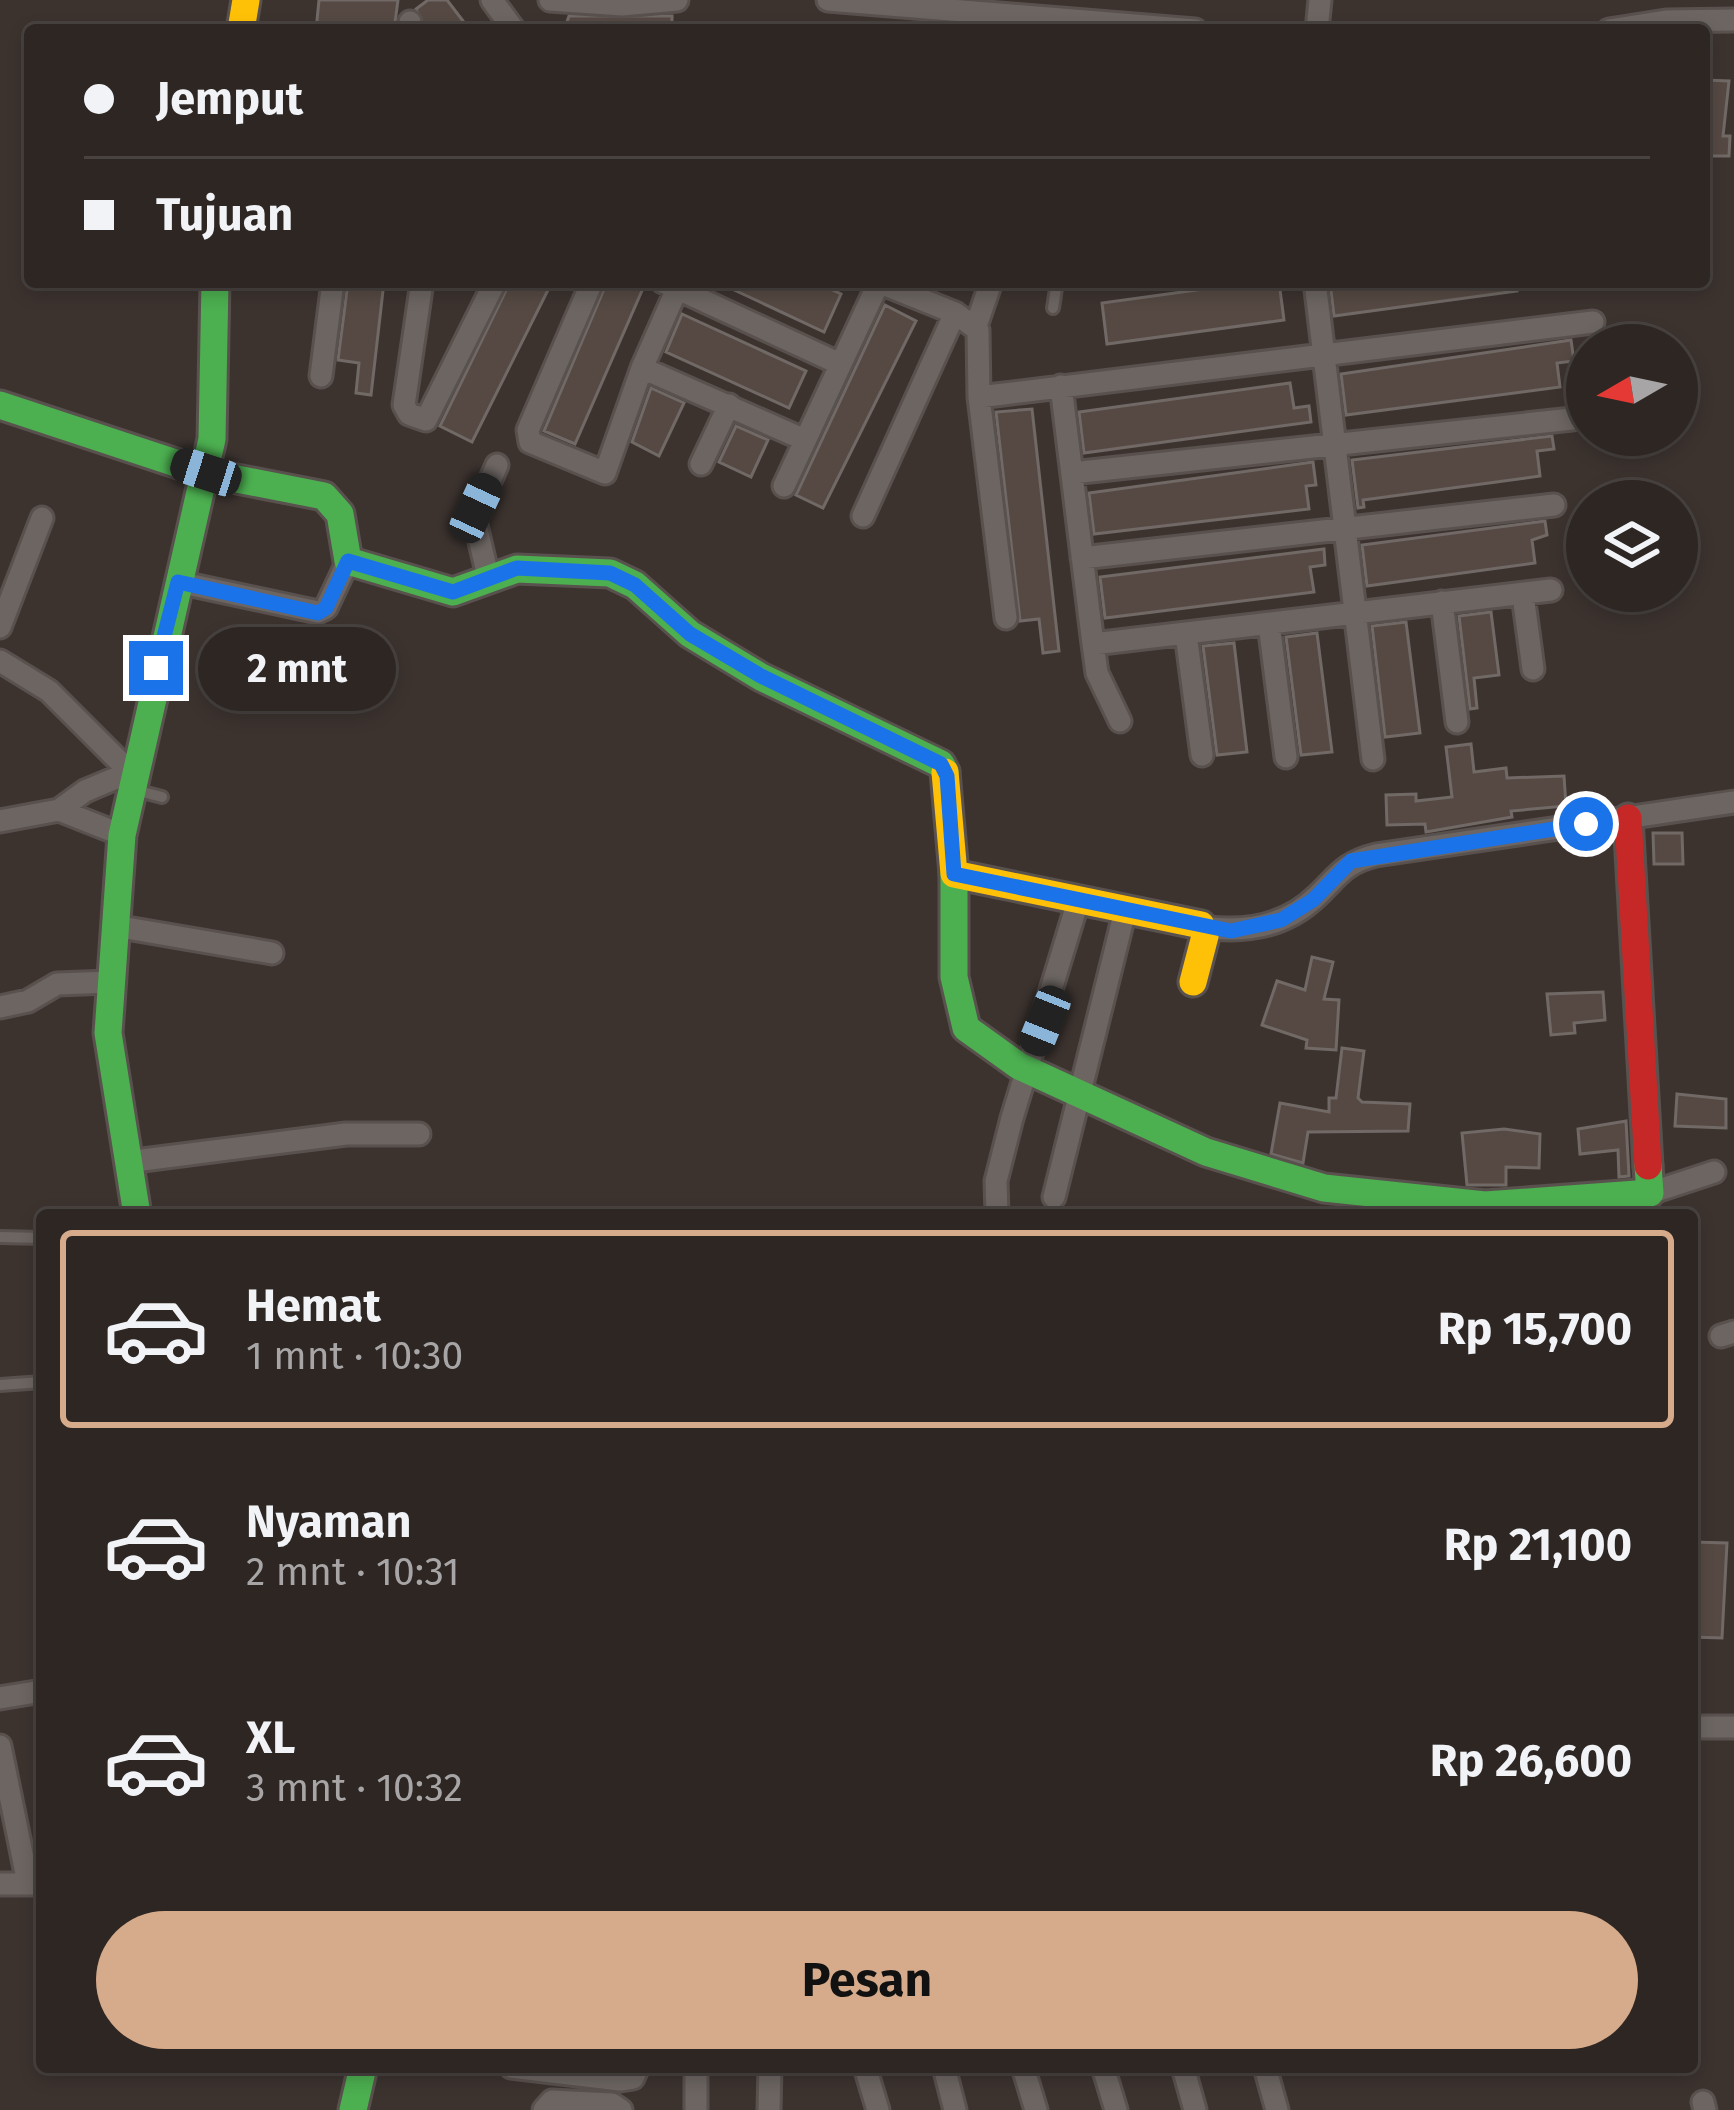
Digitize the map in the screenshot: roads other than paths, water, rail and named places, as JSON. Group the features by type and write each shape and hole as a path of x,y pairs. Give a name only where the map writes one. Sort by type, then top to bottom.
{"street":[{"path":"550,0 622,5 677,0"},
{"path":"829,0 972,15 1074,16 1143,24"},
{"path":"1622,24 1650,11 1734,20"},
{"path":"136,1209 110,1066 110,982 122,835 206,472 215,414 215,288"},
{"path":"321,376 332,288"},
{"path":"421,288 404,405 409,414 426,420 490,288"},
{"path":"589,288 528,430 530,442 605,473 669,288"},
{"path":"676,288 840,364"},
{"path":"784,486 876,288"},
{"path":"894,288 976,326"},
{"path":"989,288 976,326 979,397 1006,618"},
{"path":"1316,288 1373,759"},
{"path":"863,516 955,313"},
{"path":"979,397 1592,322"},
{"path":"641,368 806,440"},
{"path":"1061,386 1097,673 1120,721"},
{"path":"0,405 206,472 327,497 340,514 348,561 326,608 318,613 178,582"},
{"path":"701,464 729,405"},
{"path":"1072,473 1566,420"},
{"path":"488,576 474,517 497,465"},
{"path":"1082,558 1554,506"},
{"path":"0,628 42,518"},
{"path":"348,561 453,592 488,576 530,567 623,578 690,634 743,666 941,764 947,776 961,1018 979,1040 1026,1067 1215,1156 1393,1203 1466,1207 1650,1193 1714,1172"},
{"path":"1093,644 1551,590"},
{"path":"1523,595 1533,669"},
{"path":"1442,602 1456,722"},
{"path":"1269,623 1286,757"},
{"path":"1186,634 1202,755"},
{"path":"0,661 49,691 132,777"},
{"path":"0,821 59,810 132,777"},
{"path":"954,874 1203,927 1267,927 1313,900 1351,861 1734,802"},
{"path":"59,810 122,835"},
{"path":"1628,818 1650,1193"},
{"path":"997,1209 996,1181 1026,1067 1045,1021 1079,898"},
{"path":"1054,1197 1126,907"},
{"path":"115,926 272,952"},
{"path":"1193,982 1203,927"},
{"path":"0,1007 28,1001 57,984 110,982"},
{"path":"127,1162 364,1132 419,1134"},
{"path":"0,1698 36,1692"},
{"path":"1698,1727 1734,1727"},
{"path":"0,1746 35,1884 0,1884"},
{"path":"353,2110 362,2073"},
{"path":"577,2073 620,2080 635,2073"},
{"path":"696,2073 696,2110"},
{"path":"770,2073 770,2110"},
{"path":"867,2073 878,2110"},
{"path":"946,2073 956,2110"},
{"path":"1025,2073 1036,2110"},
{"path":"1105,2073 1115,2110"},
{"path":"1185,2073 1195,2110"},
{"path":"1267,2073 1277,2110"},
{"path":"544,2110 552,2102 612,2104 621,2110"}],"lane":[{"path":"1053,308 1056,288"},
{"path":"132,777 163,796"},
{"path":"0,1237 36,1238"},
{"path":"0,1385 36,1382"}]}
